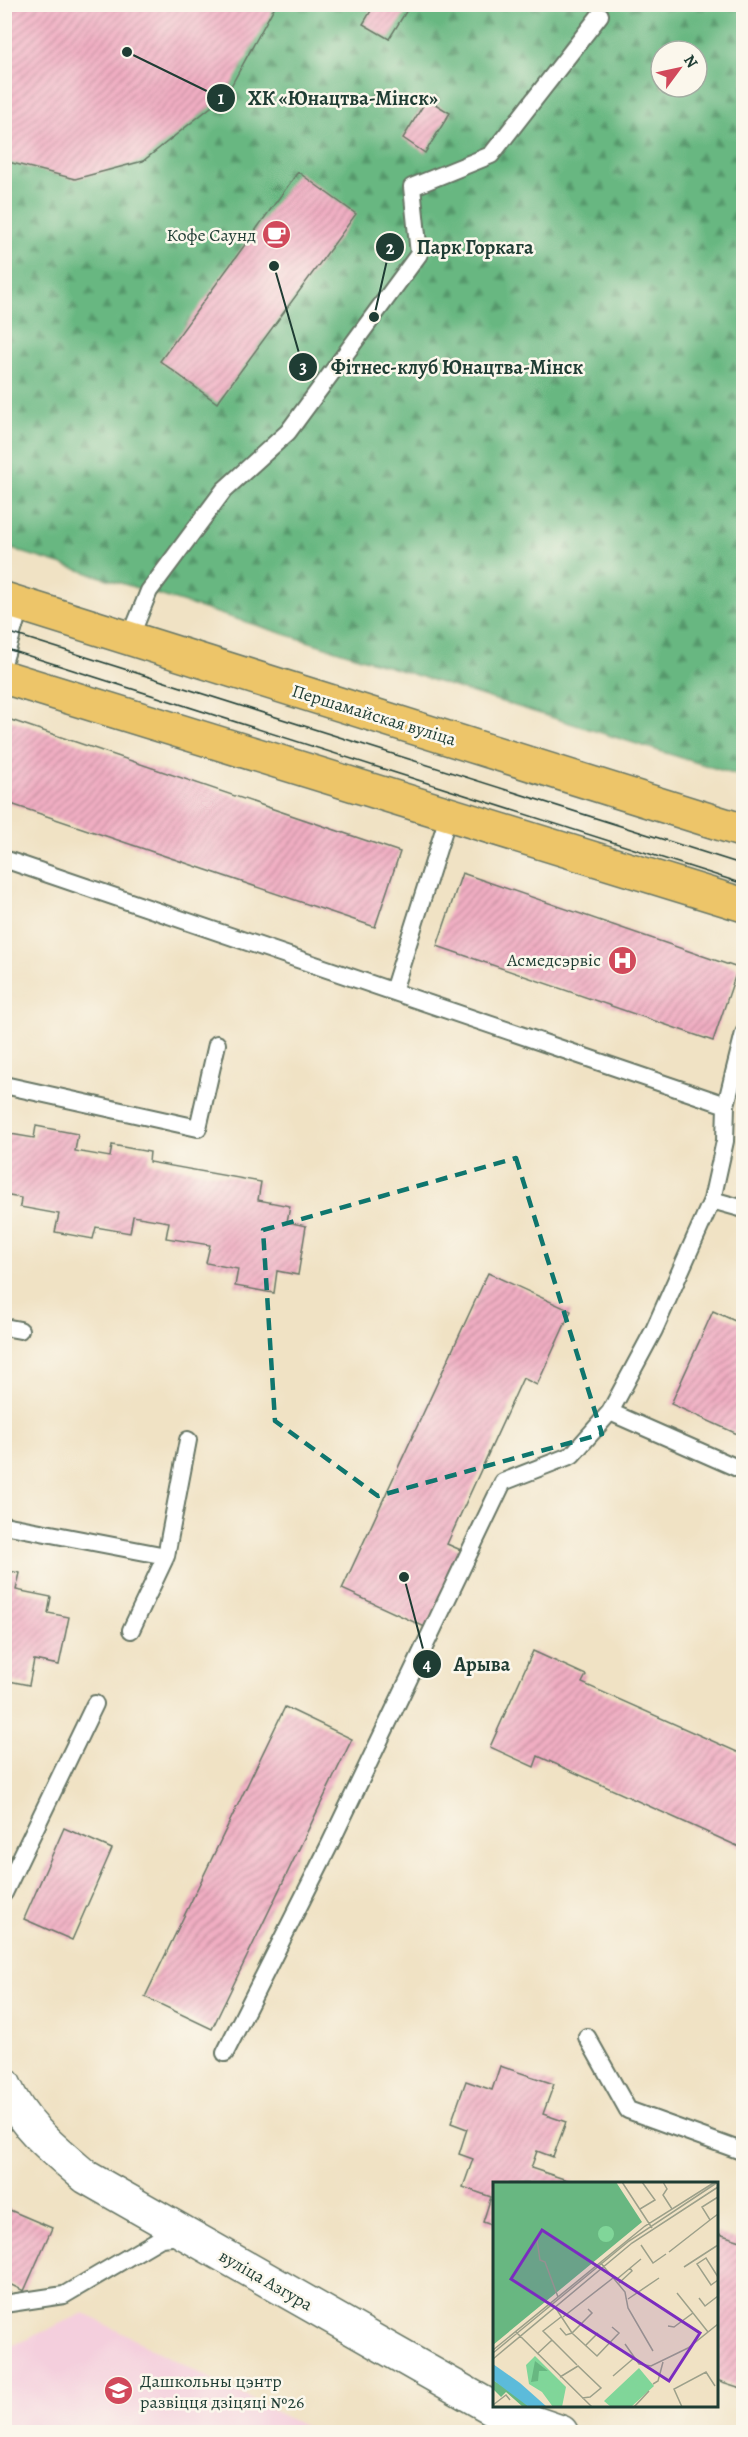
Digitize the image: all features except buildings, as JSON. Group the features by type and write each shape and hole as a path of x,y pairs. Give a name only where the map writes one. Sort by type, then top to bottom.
{"main road":[{"name":"Першамайская вуліца","path":"13,602 744,831"},
{"path":"4,677 744,905"}],"street":[{"name":"вуліца Азгура","path":"4,2084 11,2099 39,2137 86,2177 494,2409 561,2433"}],"lane":[{"path":"130,638 149,591 217,499 288,432 419,254 412,187 491,155 600,15"},
{"path":"4,660 13,602"},
{"path":"393,991 449,814"},
{"path":"4,859 726,1106"},
{"path":"225,2054 329,1846 503,1482 572,1455 610,1412 654,1330 712,1200 725,1141 726,1106 744,1033"},
{"path":"4,1085 198,1128 217,1044"},
{"path":"712,1200 744,1209"},
{"path":"610,1412 744,1471"},
{"path":"131,1630 166,1556 188,1440"},
{"path":"4,1525 166,1556"},
{"path":"4,1893 95,1704"},
{"path":"587,2037 628,2110 744,2152"},
{"path":"4,2304 64,2295 161,2238 190,2236"}],"highlighted area":[{"path":"516,1158 602,1434 378,1496 275,1421 263,1230"}],"shaded area":[{"name":"Дашкольны цэнтр развіцця дзіцяці №26","path":"84,2313 315,2432 5,2432 5,2349"}],"green space":[{"path":"4,5 743,5 743,777 5,547"}],"tram line":[{"path":"4,631 744,865"},
{"path":"4,648 744,884"}],"place":[{"name":"ХК «Юнацтва-Мінск»","path":"127,52"},
{"name":"Кофе Саунд","path":"277,235"},
{"name":"Фітнес-клуб Юнацтва-Мінск","path":"274,266"},
{"name":"Парк Горкага","path":"374,317"},
{"name":"Асмедсэрвіс","path":"622,960"},
{"name":"Арыва","path":"404,1577"},
{"name":"Дашкольны цэнтр развіцця дзіцяці №26","path":"119,2391"}]}
